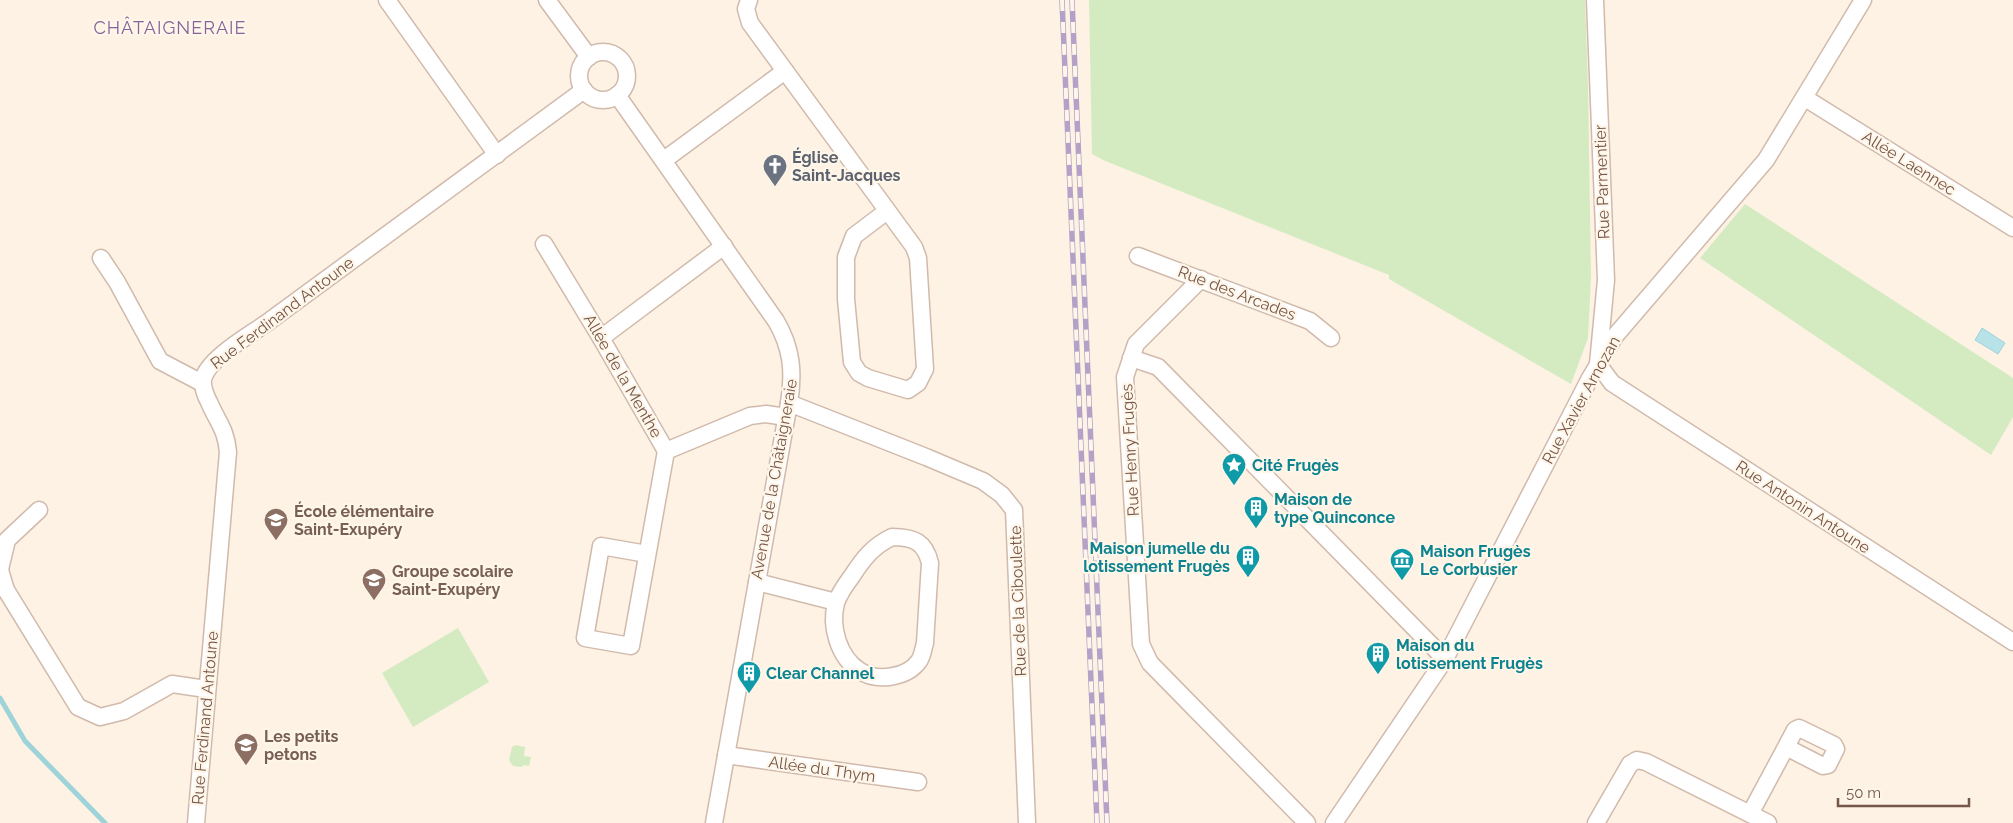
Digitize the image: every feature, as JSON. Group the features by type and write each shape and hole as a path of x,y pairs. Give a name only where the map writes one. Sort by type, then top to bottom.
{"street":[{"path":"387,0 497,155"},
{"path":"547,0 589,57"},
{"path":"749,0 746,9 750,23 914,247 918,258 924,369 918,383 908,390 868,378 852,362 846,299 846,257 854,236 887,211"},
{"name":"Rue Parmentier","path":"1595,0 1606,280 1598,364"},
{"name":"Rue Xavier Arnozan","path":"1334,823 1445,660 1511,528 1614,336 1766,160 1863,0"},
{"path":"603,52 617,57 622,62 627,76 623,90 612,98 600,100 588,95 581,85 580,73 581,67 589,57 603,52"},
{"path":"664,160 785,71"},
{"name":"Rue Ferdinand Antoune","path":"196,823 206,689 228,452 226,435 208,401 202,383 206,370 216,360 584,90"},
{"name":"Avenue de la Châtaigneraie","path":"617,95 776,321 784,335 792,365 788,410 714,823"},
{"name":"Allée Laennec","path":"1805,98 2013,228"},
{"name":"Allée de la Menthe","path":"544,244 666,451 750,416 788,410"},
{"path":"601,338 724,246"},
{"name":"Rue des Arcades","path":"1138,256 1310,322 1331,338"},
{"path":"101,258 117,282 160,361 202,383"},
{"name":"Rue Henry Frugès","path":"1201,279 1136,344 1125,376 1141,644 1150,663 1307,823"},
{"path":"1131,358 1158,367 1445,660"},
{"name":"Rue Antonin Antoune","path":"1598,364 1612,383 2013,642"},
{"name":"Rue de la Ciboulette","path":"788,410 926,456 982,481 1002,495 1014,510 1027,823"},
{"path":"647,554 602,546 585,638 631,646 666,451"},
{"path":"39,510 7,540 0,570 6,590 78,707 100,717 124,711 172,684 206,689"},
{"path":"892,537 902,537 923,545 928,554 930,564 925,643 922,654 912,668 897,676 880,676 861,672 856,668 842,651 836,639 836,602 858,567 873,548 882,542 892,537"},
{"path":"757,582 836,602"},
{"path":"1750,814 1786,747"},
{"name":"Allée du Thym","path":"726,755 918,782"},
{"path":"1596,823 1630,764 1637,760 1646,762 1768,823"}],"green space":[{"path":"1089,0 1585,0 1591,277 1588,338 1571,384 1389,279 1389,275 1092,154"},
{"path":"1745,204 2013,378 2013,417 1991,455 1700,258"},
{"path":"458,628 489,682 413,727 382,673"},
{"path":"515,745 525,747 524,756 531,757 529,766 513,766 509,760 512,747"}],"water":[{"path":"1982,328 2005,343 1998,354 1975,340"}],"waterway":[{"path":"0,698 25,741 105,823"}],"railway":[{"path":"1062,0 1097,823"},
{"path":"1072,0 1107,823"}],"place":[{"name":"Église Saint-Jacques","path":"775,187"},
{"name":"Cité Frugès","path":"1234,486"},
{"name":"Maison de type Quinconce","path":"1256,529"},
{"name":"École élémentaire Saint-Exupéry","path":"276,541"},
{"name":"Maison jumelle du lotissement Frugès","path":"1248,578"},
{"name":"Maison Frugès Le Corbusier","path":"1402,581"},
{"name":"Groupe scolaire Saint-Exupéry","path":"374,601"},
{"name":"Maison du lotissement Frugès","path":"1378,675"},
{"name":"Clear Channel","path":"749,694"},
{"name":"Les petits petons","path":"246,766"}],"district":[{"name":"CHÂTAIGNERAIE","path":"170,27"}]}
